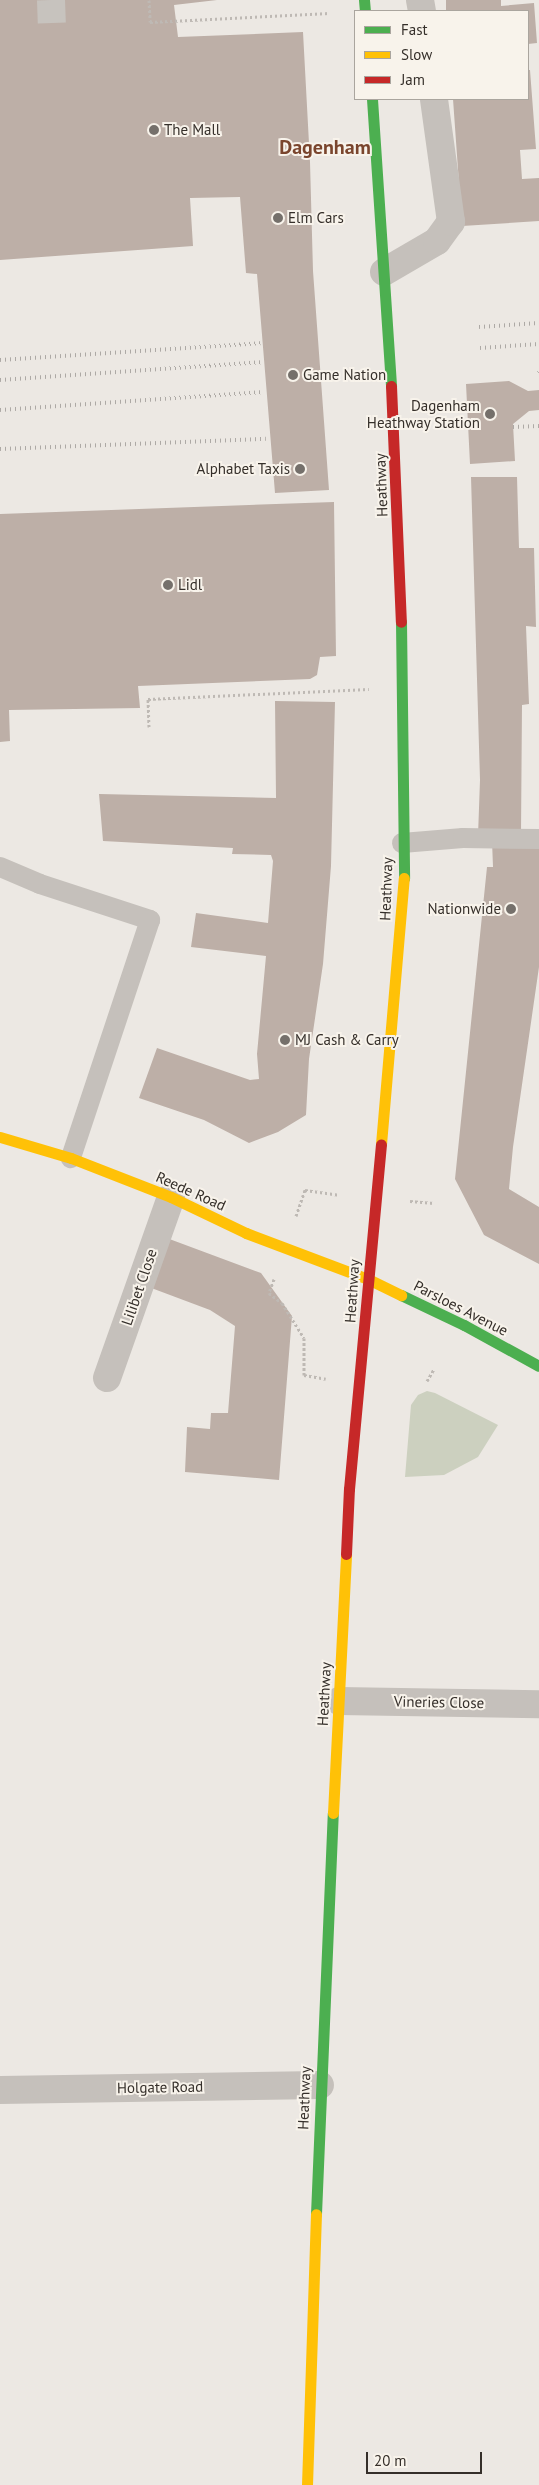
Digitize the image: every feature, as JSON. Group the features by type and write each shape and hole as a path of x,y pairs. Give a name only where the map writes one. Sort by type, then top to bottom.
{"main road":[{"name":"Heathway","path":"307,2485 320,2085 349,1489 404,888 402,843 402,688 395,455 372,100"},
{"name":"Reede Road","path":"0,1137 71,1158 171,1197 246,1233 368,1279"},
{"name":"Parsloes Avenue","path":"368,1279 464,1325 539,1366"}],"street":[{"path":"384,272 437,241 451,222 434,100"},
{"name":"Lilibet Close","path":"107,1378 171,1197"},
{"name":"Vineries Close","path":"339,1701 539,1704"},
{"name":"Holgate Road","path":"0,2090 320,2085"}],"lane":[{"path":"402,843 463,838 539,839"},
{"path":"0,867 40,884 150,920 71,1158"}],"path":[{"path":"149,0 150,22 333,12"},
{"path":"149,727 148,699 402,688"},
{"path":"294,1218 306,1190 339,1195"},
{"path":"407,1200 434,1203"},
{"path":"276,1274 269,1293 282,1303 304,1338 304,1375 327,1379"},
{"path":"427,1382 434,1369"}],"green space":[{"path":"427,1391 435,1393 498,1425 478,1457 444,1475 405,1477 411,1405 418,1395"}],"building":[{"name":"The Mall","path":"0,0 217,0 174,5 178,37 303,32 310,162 313,271 329,490 275,493 257,274 246,273 240,197 190,198 193,246 0,260"},
{"path":"446,0 501,0 501,6 534,3 537,43 529,44 529,10 446,10"},
{"path":"530,70 536,149 520,150 522,179 539,178 539,221 462,226 453,100 529,100"},
{"name":"Dagenham Heathway Station","path":"509,381 528,391 539,390 539,410 529,411 513,424 515,461 470,464 466,384"},
{"path":"471,477 517,477 519,548 534,548 536,627 526,626 529,704 522,705 521,834 478,836 480,780"},
{"name":"Lidl","path":"334,502 336,656 320,657 317,675 310,679 138,686 140,708 9,710 10,741 0,742 0,514"},
{"path":"275,701 335,702 331,866 323,964 309,1059 306,1115 278,1132 249,1143 204,1120 139,1098 157,1048 250,1080 259,1079 257,1054 266,956 191,947 196,913 268,923 273,861 271,855 232,854 233,848 103,841 99,794 276,798"},
{"path":"492,841 539,842 539,967 513,1147 509,1189 539,1207 539,1264 484,1235 455,1179 487,867 493,867"},
{"path":"164,1237 261,1273 292,1316 279,1480 185,1472 187,1427 210,1429 211,1413 228,1413 235,1326 210,1310 146,1286"}],"tunnel":[{"path":"51,0 52,23"}],"railway":[{"path":"479,327 539,323"},
{"path":"0,360 260,343"},
{"path":"480,348 539,344"},
{"path":"0,380 261,362"},
{"path":"0,410 263,392"},
{"path":"513,427 539,426"},
{"path":"0,449 266,439"}],"traffic: fast":[{"path":"364,0 365,10"},
{"path":"372,100 391,386"},
{"path":"401,622 404,878"},
{"path":"401,1295 464,1325 539,1366"},
{"path":"316,2214 333,1813"}],"traffic: slow":[{"path":"381,1144 404,878"},
{"path":"0,1137 71,1158 171,1197 246,1233 368,1279 401,1295"},
{"path":"333,1813 346,1554"},
{"path":"307,2485 316,2214"}],"traffic: jam":[{"path":"391,386 401,622"},
{"path":"346,1554 349,1489 381,1144"}],"place":[{"name":"The Mall","path":"154,130"},
{"name":"Elm Cars","path":"278,218"},
{"name":"Game Nation","path":"293,375"},
{"name":"Dagenham Heathway Station","path":"490,414"},
{"name":"Alphabet Taxis","path":"300,469"},
{"name":"Lidl","path":"168,585"},
{"name":"Nationwide","path":"511,909"},
{"name":"MJ Cash & Carry","path":"285,1040"}],"district":[{"name":"Dagenham","path":"325,147"}]}
